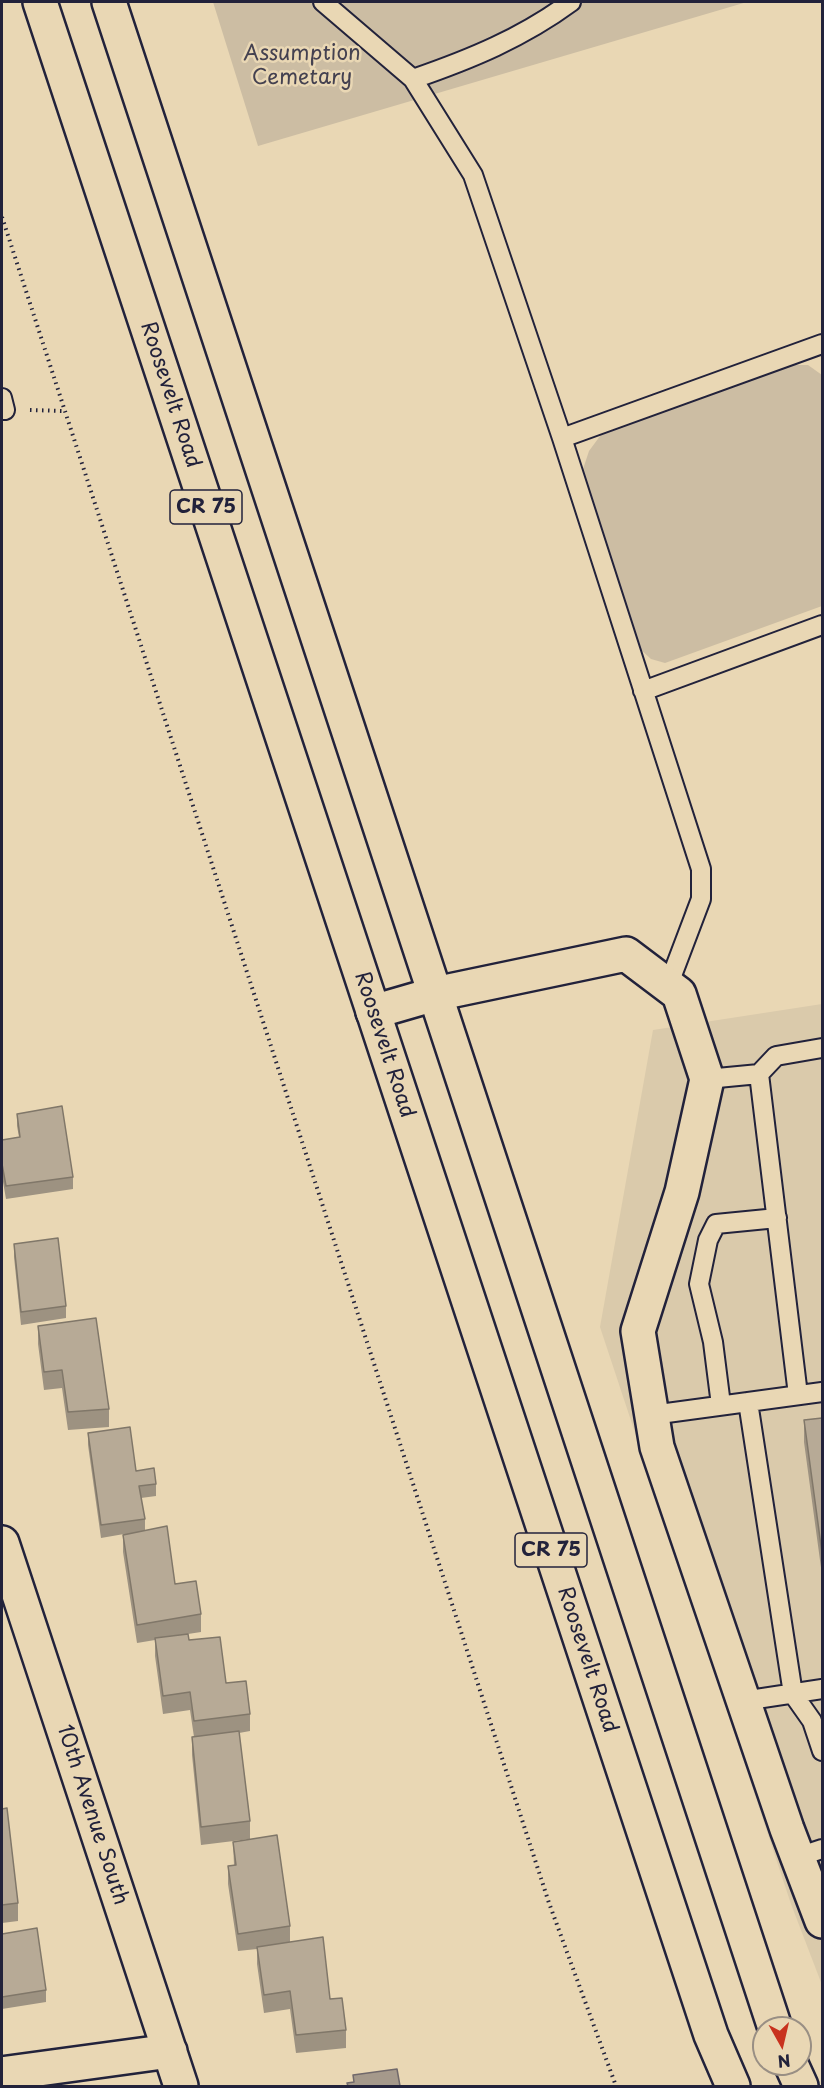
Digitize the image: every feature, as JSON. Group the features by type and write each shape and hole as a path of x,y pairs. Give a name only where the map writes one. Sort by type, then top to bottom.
{"main road":[{"name":"Roosevelt Road","path":"40,2 711,2035 733,2086"},
{"name":"CR 75","path":"109,2 771,2016"},
{"path":"373,1012 435,994 626,954 679,994 707,1078 682,1192 638,1331 657,1447 743,1701 810,1853 822,1921"},
{"name":"10th Avenue South","path":"2,1543 181,2086"},
{"path":"2,2074 170,2051"}],"lane":[{"path":"323,2 413,79 473,175 562,438 700,869 701,899 668,986"},
{"path":"413,79 458,64 537,27 571,2"},
{"path":"562,438 822,344"},
{"path":"643,691 822,625"},
{"path":"707,1078 759,1074 776,1056 822,1048"},
{"path":"759,1074 798,1395"},
{"path":"721,1406 713,1342 699,1284 708,1240 716,1224 777,1218"},
{"path":"652,1414 822,1392"},
{"path":"748,1402 793,1694 812,1721 822,1751"},
{"path":"743,1701 822,1689"}],"path":[{"path":"2,217 549,1903 616,2086"},
{"path":"3,406 65,411"}],"shaded area":[{"path":"822,1004 822,1985 791,1904 600,1327 653,1030"},
{"path":"397,2069 400,2086 348,2086 347,2083 354,2082 353,2075"}],"green space":[{"name":"Assumption Cemetary","path":"213,2 747,2 258,146"},
{"path":"794,365 808,365 822,375 822,606 665,663 651,659 639,648 581,475 589,451 603,432"}],"building":[{"path":"62,1106 73,1177 6,1186 2,1164 2,1140 20,1137 17,1114"},
{"path":"58,1238 66,1306 21,1312 14,1244"},
{"path":"96,1318 109,1409 68,1412 62,1370 44,1372 38,1326"},
{"path":"822,1418 822,1553 804,1420"},
{"path":"130,1427 136,1471 154,1468 156,1484 139,1486 145,1519 101,1525 88,1433"},
{"path":"167,1526 175,1584 196,1581 201,1614 137,1625 123,1535"},
{"path":"188,1634 189,1640 220,1637 226,1683 246,1681 250,1714 194,1721 190,1692 163,1696 155,1638"},
{"path":"239,1731 250,1821 201,1827 192,1737"},
{"path":"7,1808 18,1903 2,1905 2,1809"},
{"path":"277,1835 290,1926 238,1934 228,1866 236,1865 233,1842"},
{"path":"37,1928 46,1990 2,1997 2,1934"},
{"path":"323,1937 330,1999 342,1998 346,2030 296,2035 290,1991 264,1995 257,1947"}]}
